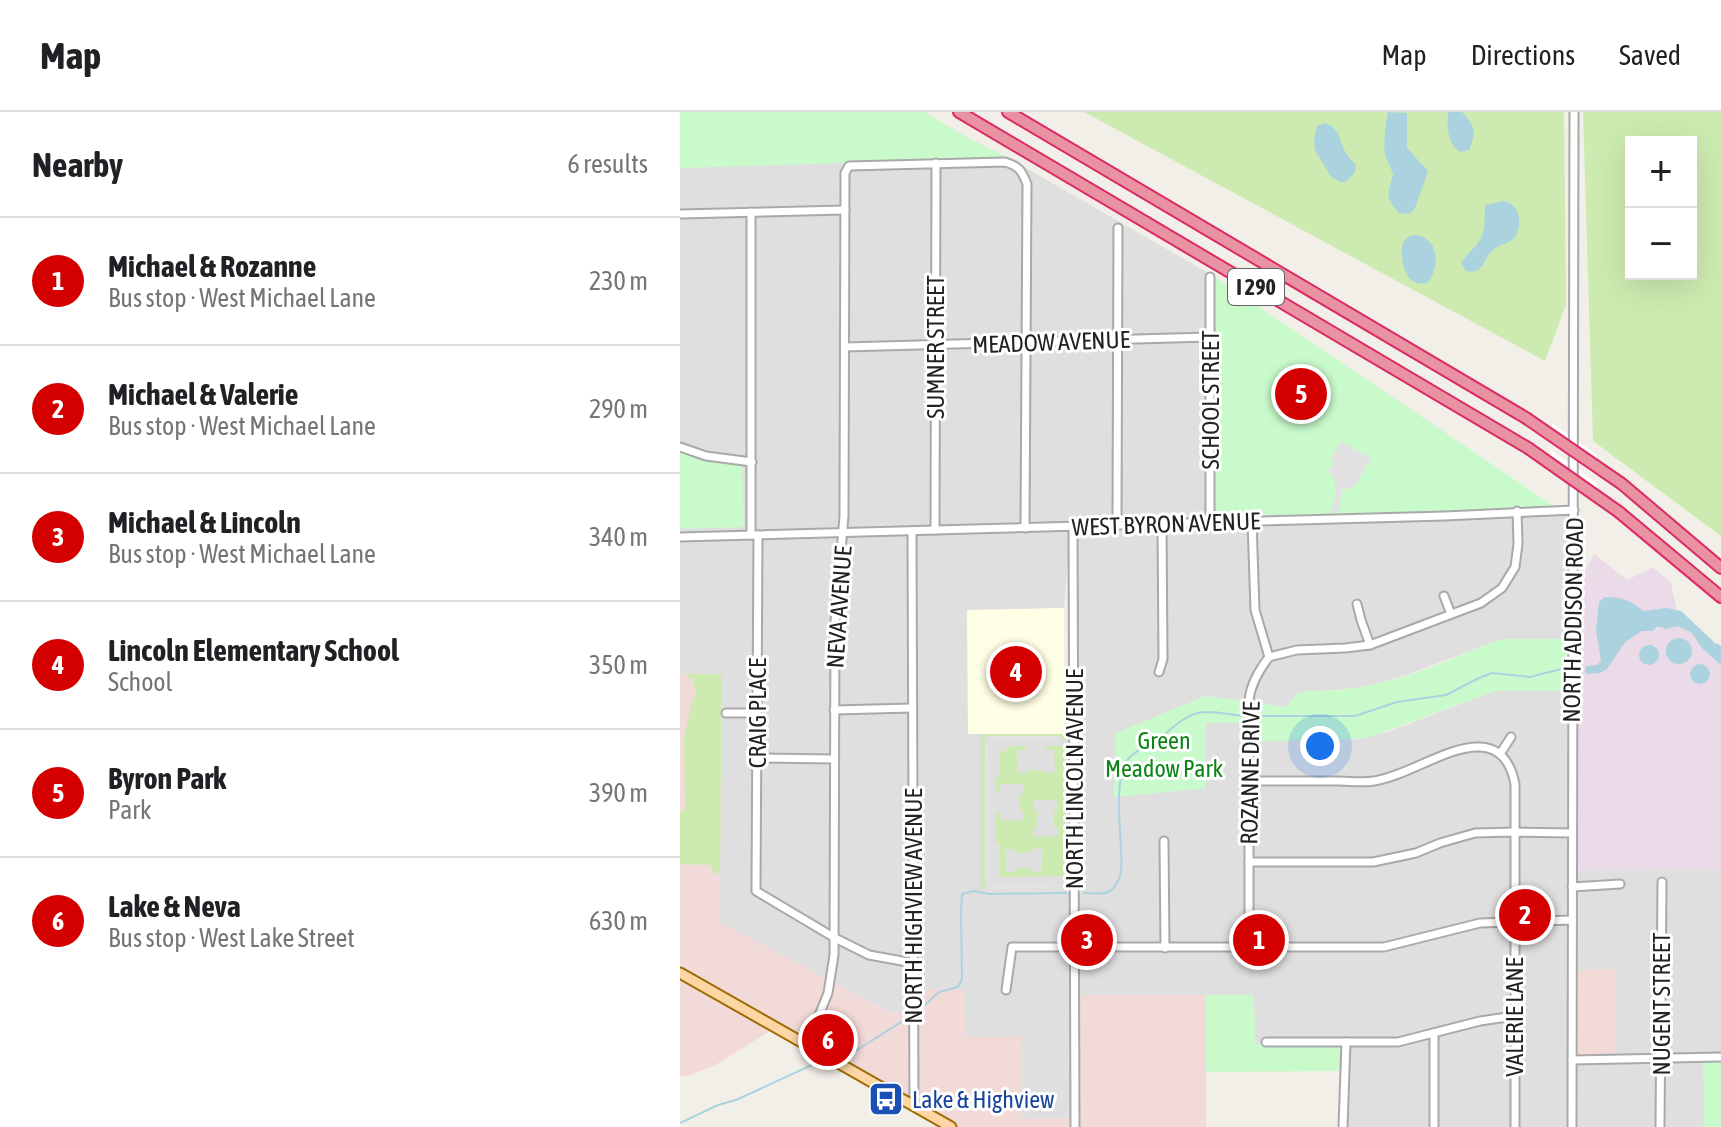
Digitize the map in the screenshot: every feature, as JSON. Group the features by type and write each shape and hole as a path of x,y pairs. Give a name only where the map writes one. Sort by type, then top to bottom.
{"highway":[{"name":"I 290","path":"959,112 1528,448 1619,512 1721,597"},
{"name":"I 290","path":"1008,112 1526,418 1622,484 1721,568"}],"main road":[{"path":"680,973 951,1127"}],"street":[{"name":"NORTH ADDISON ROAD","path":"1572,1127 1574,112"},
{"path":"936,163 1005,162 1023,171 1027,184 1025,528"},
{"name":"NEVA AVENUE","path":"807,1045 828,993 835,938 835,622 844,532 845,173 849,166 936,163"},
{"name":"SUMNER STREET","path":"935,530 936,163"},
{"path":"680,214 845,210"},
{"name":"CRAIG PLACE","path":"751,212 756,891 835,938"},
{"path":"1117,524 1118,228"},
{"name":"SCHOOL STREET","path":"1210,277 1210,522"},
{"name":"MEADOW AVENUE","path":"845,347 1210,337"},
{"path":"680,447 706,456 752,462"},
{"name":"WEST BYRON AVENUE","path":"680,537 1574,510"},
{"path":"1252,521 1255,610 1269,657 1297,650 1370,645 1481,603 1508,580 1515,567 1517,511"},
{"path":"1159,672 1163,659 1162,524"},
{"name":"NORTH LINCOLN AVENUE","path":"1073,526 1075,1127"},
{"name":"NORTH HIGHVIEW AVENUE","path":"912,531 914,1105"},
{"path":"1508,580 1516,587"},
{"path":"1444,596 1451,614"},
{"path":"1357,604 1370,645"},
{"name":"ROZANNE DRIVE","path":"1249,948 1249,700 1252,683 1269,657"},
{"path":"834,710 912,708"},
{"path":"726,713 757,713"},
{"path":"1249,781 1373,781 1468,747 1491,749 1500,754 1511,737"},
{"name":"VALERIE LANE","path":"1500,754 1510,764 1515,784 1515,1127"},
{"path":"757,758 834,759"},
{"path":"1249,862 1380,862 1475,833 1572,833"},
{"path":"1164,841 1165,948"},
{"name":"NUGENT STREET","path":"1660,1127 1662,882"},
{"path":"1572,887 1620,884"},
{"path":"1006,990 1012,947 1384,947 1480,923 1572,920"},
{"path":"835,938 877,958 913,963"},
{"path":"1266,1042 1398,1042 1480,1021 1514,1016"},
{"path":"1434,1033 1434,1127"},
{"path":"1343,1127 1346,1042"},
{"path":"1572,1060 1721,1057"}],"shaded area":[{"path":"680,112 924,112 1215,277 1213,518 854,532 680,534"},
{"path":"1341,441 1371,458 1356,485 1342,491 1337,516 1329,516 1336,495 1334,479 1328,471 1334,462 1330,459"},
{"path":"1571,515 1571,639 1502,639 1373,685 1301,692 1287,707 1206,696 1117,733 1114,796 1205,788 1206,723 1251,723 1340,740 1358,739 1388,732 1494,691 1571,691 1569,1127 1342,1127 1343,1071 1255,1044 1254,995 1078,995 1076,529"},
{"path":"1071,529 1064,608 967,611 969,734 1064,734 1072,740 1073,1118 1021,1119 964,1037 916,989 914,535"},
{"path":"909,533 912,1013 889,1012 720,923 722,674 680,674 680,538"},
{"path":"1594,554 1627,580 1653,567 1671,583 1678,615 1721,663 1721,869 1575,871 1576,589"},
{"path":"1064,608 1064,734 968,734 967,610"},
{"path":"680,674 722,674 720,922 889,1012 912,1013 912,1102 680,970"},
{"path":"989,736 1060,736 1060,740 989,741"},
{"path":"985,741 989,741 990,883 1060,883 1060,887 990,889 990,884 985,884"},
{"path":"1721,869 1721,1060 1704,1127 1577,1127 1577,1061 1616,1057 1616,970 1577,970 1575,871"},
{"path":"1616,969 1616,1057 1577,1061 1577,970"},
{"path":"680,977 773,1029 714,1066 680,1077"},
{"path":"916,989 964,989 965,1037 1021,1037 1022,1119 1078,1118 1078,995 1206,995 1206,1127 954,1127 916,1104"}],"green space":[{"path":"680,112 924,112 1009,158 680,168"},
{"path":"1084,112 1564,112 1566,305 1545,361"},
{"path":"1583,112 1721,112 1721,536 1593,441"},
{"path":"1215,277 1561,511 1213,518"},
{"path":"680,452 699,460 742,464 744,527 680,529"},
{"name":"Green Meadow Park","path":"1502,639 1571,639 1571,691 1494,691 1371,737 1340,740 1250,741 1250,723 1206,723 1206,788 1114,797 1116,733 1206,696 1286,707 1302,692 1354,688 1388,681"},
{"path":"686,674 722,674 720,874 712,872 711,865 680,864 680,812 685,809 684,736 696,694 694,683"},
{"path":"981,734 1066,734 1069,739 1060,740 1060,736 985,736 985,889 981,889"},
{"path":"1026,746 1026,750 1017,750 1018,773 1044,770 1044,773 1055,772 1054,750 1045,750 1045,746 1065,746 1066,876 1000,877 1000,843 995,843 996,812 1000,812 1001,821 1023,820 1020,794 1023,794 1023,784 1000,784 1000,793 995,793 995,778 1000,777 1000,748 1001,752 1006,752 1006,747","holes":["1034,800 1057,800 1057,810 1053,810 1057,836 1034,837 1034,827 1037,827","1041,848 1042,871 1032,872 1032,868 1006,872 1005,850 1014,849 1015,853"]},
{"path":"1206,995 1254,995 1255,1044 1345,1044 1343,1071 1206,1072"},
{"path":"1721,1060 1721,1127 1704,1127 1703,1061"}],"water":[{"path":"1388,112 1407,113 1407,148 1428,171 1415,208 1408,214 1399,213 1389,198 1393,174 1384,151"},
{"path":"1448,112 1462,112 1472,125 1474,134 1469,150 1460,152 1452,145"},
{"path":"1325,123 1337,132 1347,155 1356,165 1355,172 1346,182 1331,177 1315,150 1317,126"},
{"path":"1504,201 1517,210 1519,226 1515,237 1493,250 1476,271 1466,271 1461,264 1483,234 1485,205"},
{"path":"1412,235 1428,240 1435,253 1434,269 1426,284 1416,283 1410,278 1403,264 1403,244"},
{"path":"1605,597 1626,600 1643,611 1667,608 1681,611 1721,646 1721,665 1702,648 1692,633 1678,626 1666,629 1656,627 1653,631 1642,631 1625,642 1607,669 1586,674 1586,666 1597,665 1601,661 1596,631 1599,602"},
{"path":"1679,638 1688,642 1692,651 1688,660 1679,664 1670,660 1666,651 1670,642"},
{"path":"1649,645 1656,648 1659,655 1656,662 1649,665 1642,662 1639,655 1642,648"},
{"path":"1700,664 1707,667 1710,674 1707,681 1700,684 1693,681 1690,674 1693,667"}],"pier":[{"path":"1552,423 1597,455 1597,476 1551,443"},
{"path":"1551,450 1597,483 1597,505 1551,471"}],"waterway":[{"path":"1254,716 1355,716 1397,702 1446,695 1492,673 1530,677 1561,669"},
{"path":"1084,893 1108,892 1120,878 1120,785 1122,772 1130,757 1192,715 1209,712 1247,716"},
{"path":"918,1011 939,992 958,987 962,979 962,894 973,891 989,894 1066,893"},
{"path":"848,1048 857,1050 909,1017"},
{"path":"680,1123 814,1064"}],"place":[{"name":"Byron Park","path":"1301,394"},
{"name":"Lincoln Elementary School","path":"1016,672"},
{"name":"Michael & Valerie","path":"1525,915"},
{"name":"Michael & Lincoln","path":"1087,940"},
{"name":"Michael & Rozanne","path":"1259,940"},
{"name":"Lake & Neva","path":"828,1040"},
{"name":"Lake & Highview","path":"886,1099"}]}
